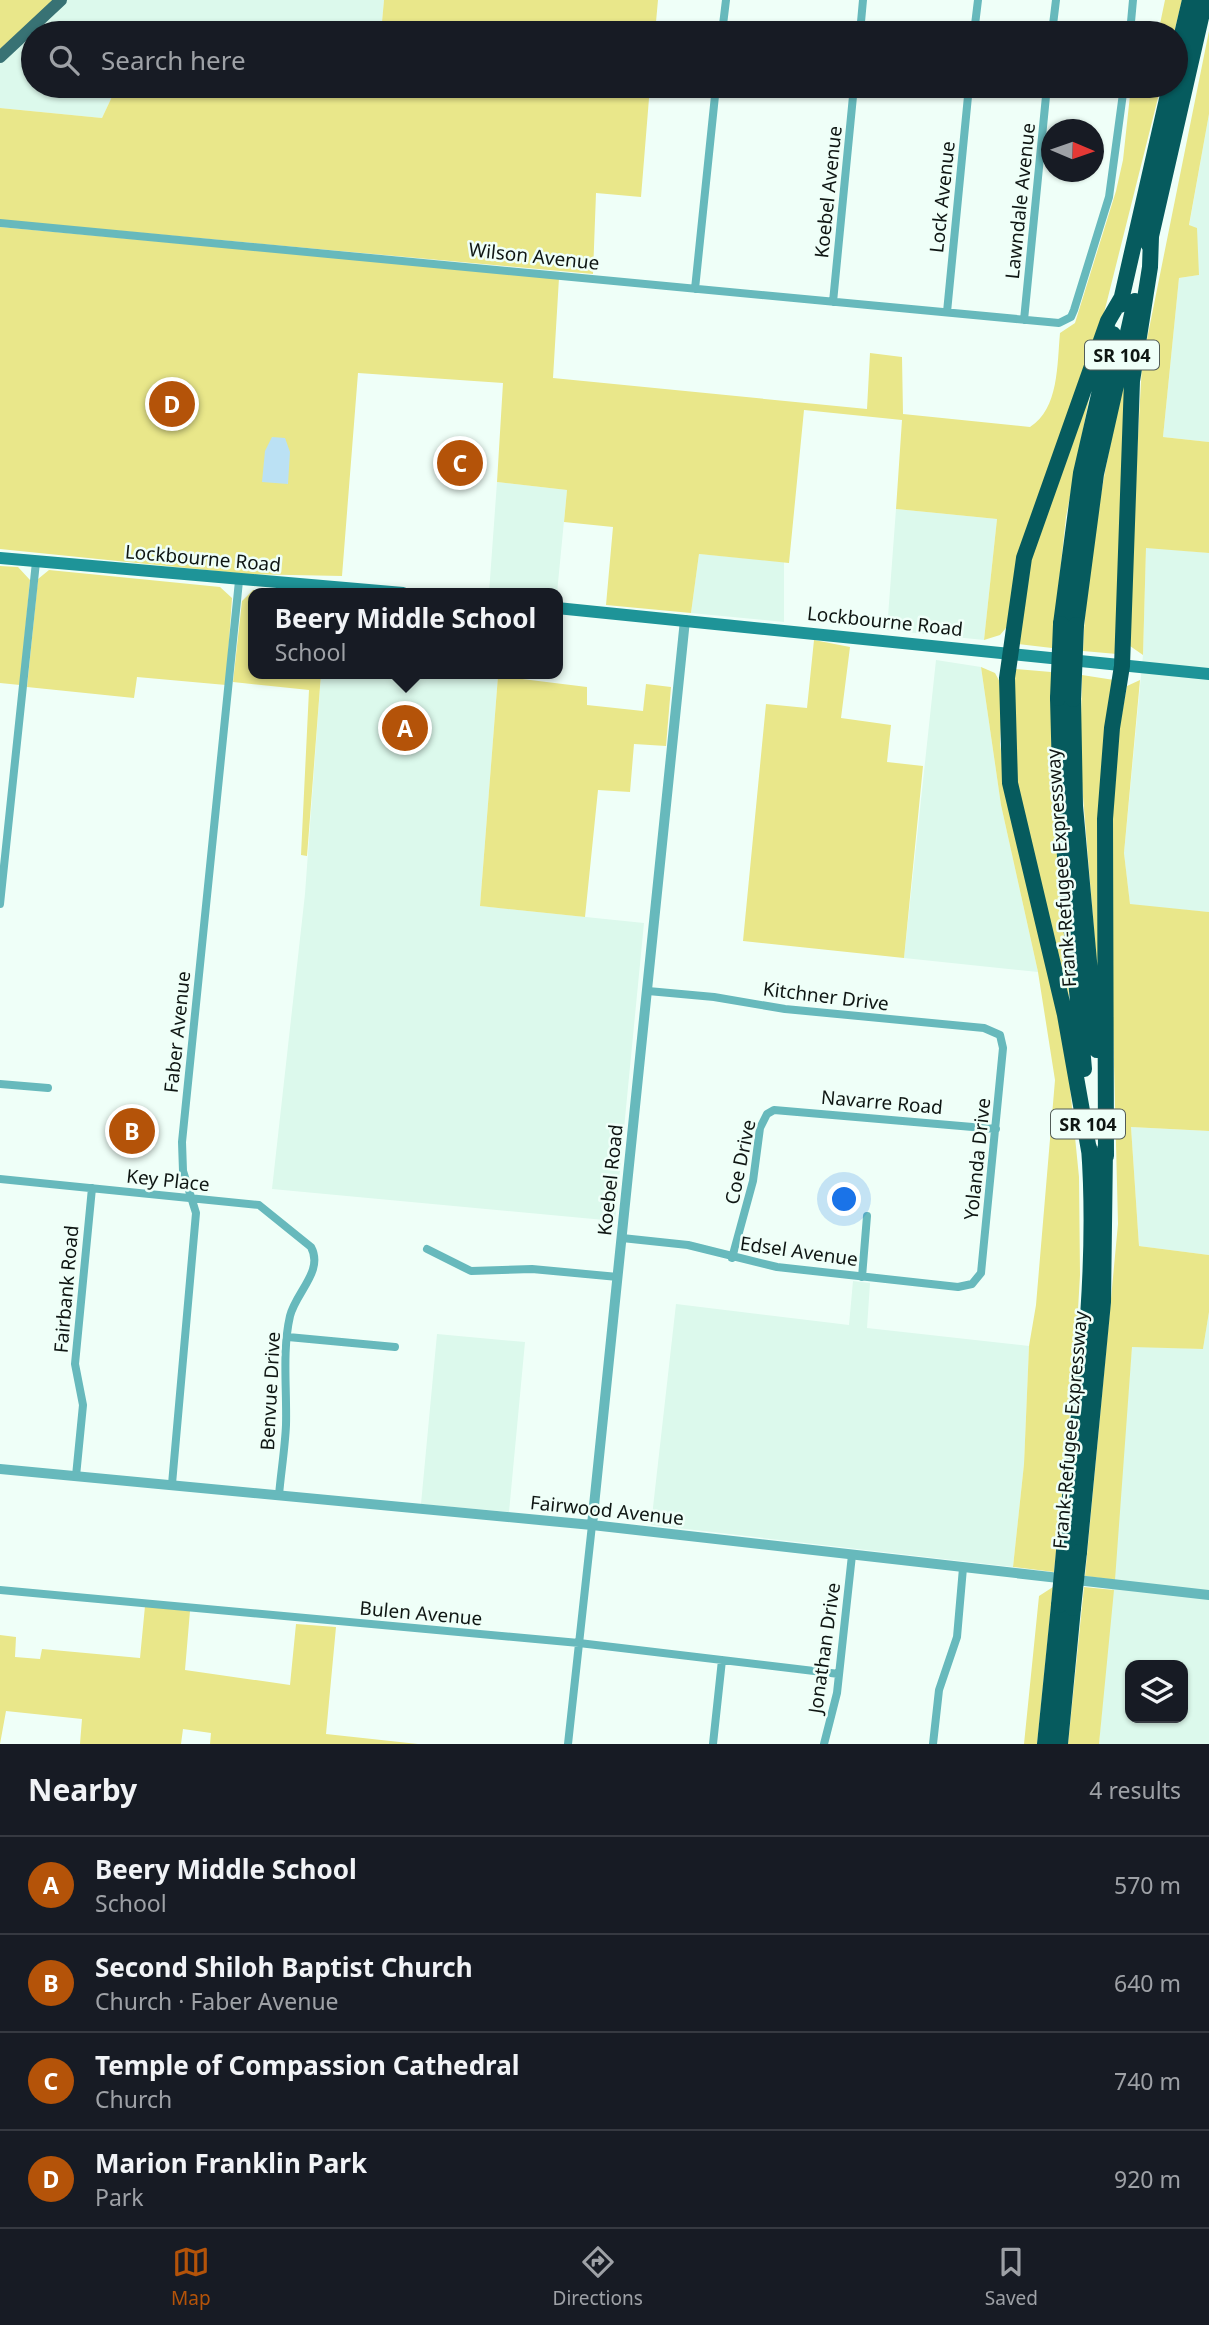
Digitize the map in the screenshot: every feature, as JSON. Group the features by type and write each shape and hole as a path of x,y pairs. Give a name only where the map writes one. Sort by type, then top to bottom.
{"highway":[{"path":"1185,21 1190,0"},
{"name":"Frank-Refugee Expressway","path":"1188,75 1205,0"},
{"name":"Frank-Refugee Expressway","path":"1045,1744 1066,1606 1103,1303 1098,1156 1075,806 1065,699 1069,625 1082,473 1167,98"},
{"name":"Frank-Refugee Expressway","path":"1069,625 1096,474 1183,98"},
{"path":"1098,1156 1105,819 1112,728 1122,666 1132,381 1150,267 1151,237"},
{"path":"1098,1156 1010,783 1007,720 1010,655 1024,558 1108,321 1122,297"},
{"name":"Frank-Refugee Expressway","path":"1060,1744 1066,1606"}],"main road":[{"path":"39,21 61,0"},
{"path":"0,57 21,37"},
{"name":"Lockbourne Road","path":"0,558 335,588"},
{"name":"Lockbourne Road","path":"563,609 1209,674"}],"street":[{"path":"723,21 726,0"},
{"path":"861,21 863,0"},
{"path":"975,21 978,0"},
{"path":"1053,21 1056,0"},
{"path":"1131,21 1133,0"},
{"path":"695,289 715,98"},
{"name":"Koebel Avenue","path":"833,302 853,98"},
{"name":"Lock Avenue","path":"947,312 968,98"},
{"name":"Lawndale Avenue","path":"1024,320 1046,98"},
{"name":"Wilson Avenue","path":"0,223 1053,323 1065,321 1074,310 1109,197 1122,98"},
{"path":"0,904 36,562"},
{"name":"Faber Avenue","path":"172,1484 197,1213 183,1171 181,1142 239,581"},
{"name":"Koebel Road","path":"568,1744 685,620"},
{"name":"Kitchner Drive","path":"648,991 714,997 785,1009 985,1028 1000,1035"},
{"name":"Yolanda Drive","path":"972,1284 981,1273 1003,1048 1000,1035"},
{"path":"0,1084 48,1088"},
{"name":"Navarre Road","path":"767,1114 782,1108 996,1129"},
{"name":"Coe Drive","path":"732,1258 753,1181 760,1128 767,1114"},
{"name":"Key Place","path":"0,1180 259,1205 306,1241 315,1254"},
{"name":"Fairbank Road","path":"76,1476 83,1405 75,1364 92,1188"},
{"path":"862,1277 867,1216"},
{"name":"Edsel Avenue","path":"622,1238 688,1245 732,1258 862,1277 958,1287 972,1284"},
{"path":"427,1249 471,1271 532,1269 618,1277"},
{"name":"Benvue Drive","path":"279,1495 286,1426 284,1374 288,1337 294,1302 313,1273 315,1254"},
{"path":"288,1337 395,1347"},
{"name":"Fairwood Avenue","path":"0,1469 592,1525 1209,1595"},
{"name":"Jonathan Drive","path":"824,1744 839,1674 852,1555"},
{"path":"933,1744 939,1690 957,1637 963,1568"},
{"name":"Bulen Avenue","path":"0,1590 579,1643 839,1674"},
{"path":"713,1744 722,1660"}],"shaded area":[{"path":"0,0 54,0 31,21 21,21 21,30 0,49"},
{"path":"54,0 384,0 382,21 31,21"},
{"path":"384,0 658,0 656,21 382,21"},
{"path":"1165,0 1182,0 1177,21 1161,21"},
{"path":"21,30 21,98 111,98 102,118 0,108 0,49"},
{"path":"1209,31 1209,114 1189,225 1197,228 1199,275 1179,278 1163,437 1209,442 1209,553 1146,548 1143,655 1130,646 1127,636 1142,364"},
{"path":"111,98 649,98 641,197 596,193 593,274 0,220 0,108 102,118"},
{"path":"1130,98 1158,98 1099,333 1006,628 1000,635 984,640 997,519 896,509 902,420 804,410 789,563 699,554 691,613 606,605 613,527 564,522 567,490 497,482 503,383 358,373 342,576 245,574 0,549 0,227 559,278 553,378 867,409 870,353 902,357 903,414 1030,427 1039,419 1051,398 1057,372 1060,333 1075,323 1123,160"},
{"path":"1209,114 1209,442 1163,437 1179,278 1199,275 1189,226"},
{"path":"1131,351 1117,654 1083,651 1094,537 1114,425"},
{"path":"1090,394 1066,517 1052,648 1018,644 1028,566"},
{"path":"497,482 567,490 557,588 489,588"},
{"path":"896,509 997,519 984,640 887,630"},
{"path":"1146,547 1209,553 1209,912 1130,905 1124,853 1143,655"},
{"path":"699,554 784,562 784,622 691,613"},
{"path":"0,566 18,567 30,580 20,685 0,683"},
{"path":"49,570 220,587 232,598 226,685 137,677 134,698 27,687 38,579"},
{"path":"248,595 248,679 321,679 307,856 301,855 309,690 233,682 242,601"},
{"path":"814,640 850,647 841,718 891,725 887,762 923,766 904,958 743,941 766,704 807,708"},
{"path":"936,660 981,667 1001,805 1038,972 904,958"},
{"path":"981,667 995,673 1003,688 1000,744 1011,818 1065,1037 1079,1177 1080,1275 1075,1362 1054,1572 1013,1567 1024,1464 1029,1346 1036,1305 1055,1080 1038,972 1001,805"},
{"path":"1015,669 1051,672 1052,795 1070,1007 1020,811 1011,734"},
{"path":"1082,675 1114,680 1098,980 1080,760"},
{"path":"321,679 498,679 480,906 644,923 615,1221 272,1189 305,894"},
{"path":"498,679 522,679 587,687 587,705 643,711 646,684 671,687 666,746 634,744 630,792 598,790 585,917 480,906"},
{"path":"1140,680 1124,853 1130,904 1209,912 1209,1131 1131,1127 1139,1246 1209,1255 1209,1312 1203,1349 1132,1347 1115,1580 1085,1576 1118,1224 1109,864 1117,741 1127,686"},
{"path":"1131,1127 1209,1131 1209,1255 1139,1246"},
{"path":"853,1281 870,1283 867,1328 1029,1346 1024,1464 1013,1567 651,1525 676,1304 849,1325"},
{"path":"1209,1312 1209,1744 1099,1744 1132,1346 1203,1349"},
{"path":"437,1334 525,1342 509,1512 421,1504"},
{"path":"1053,1587 1037,1744 1024,1744 1039,1596"},
{"path":"1084,1587 1114,1590 1099,1744 1068,1744"},
{"path":"145,1606 190,1611 185,1670 290,1685 296,1624 336,1627 326,1734 418,1744 210,1744 211,1733 183,1729 181,1744 80,1744 82,1719 6,1711 0,1744 0,1635 16,1637 15,1657 40,1659 42,1649 140,1658"}],"water":[{"path":"272,437 285,438 290,452 288,484 262,482 265,451"}],"place":[{"name":"Marion Franklin Park","path":"172,404"},
{"name":"Temple of Compassion Cathedral","path":"460,463"},
{"name":"Beery Middle School","path":"405,728"},
{"name":"Second Shiloh Baptist Church","path":"132,1131"}]}
